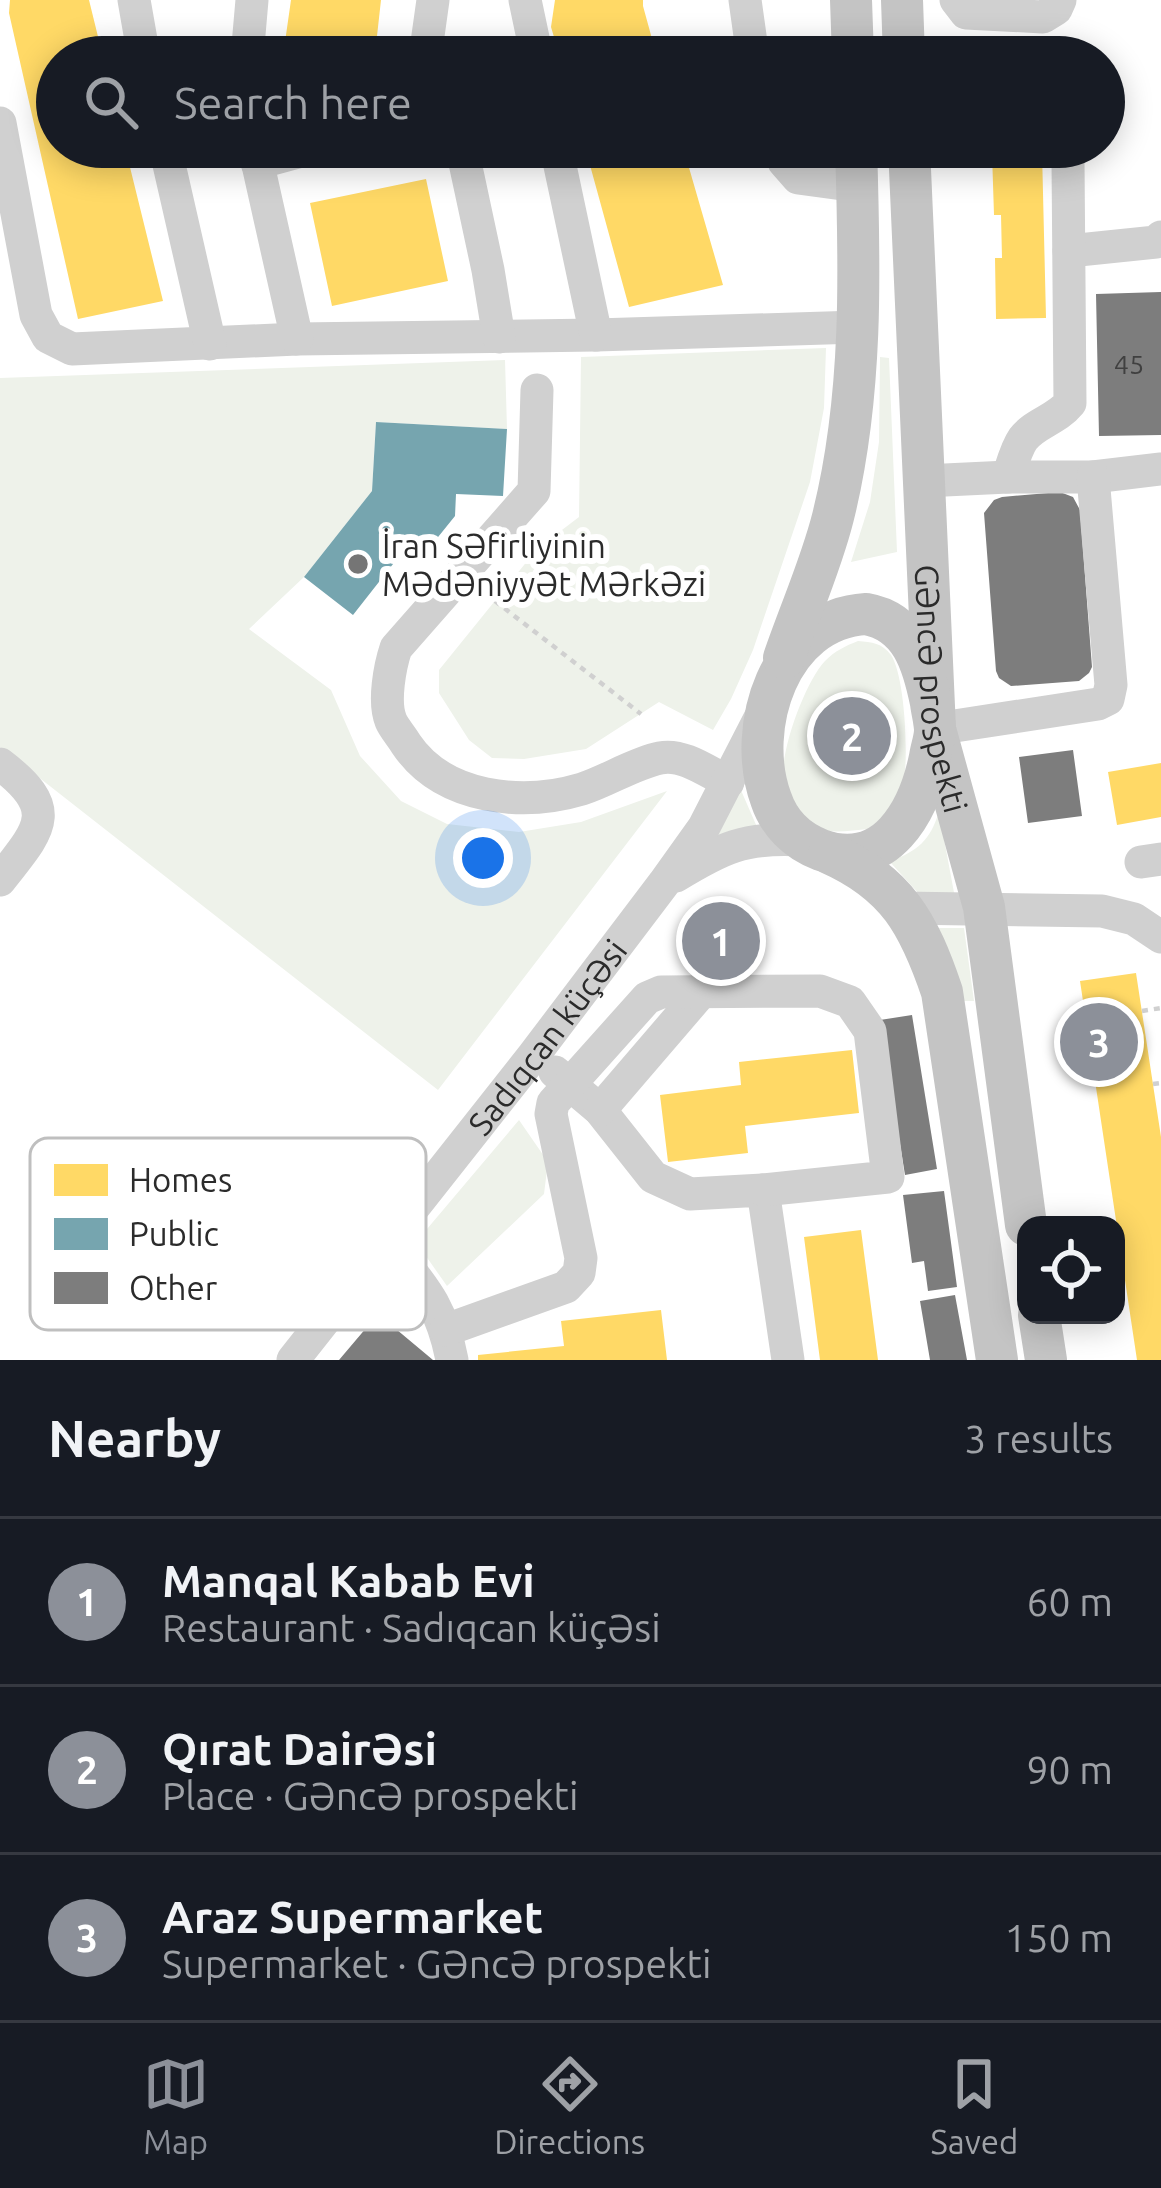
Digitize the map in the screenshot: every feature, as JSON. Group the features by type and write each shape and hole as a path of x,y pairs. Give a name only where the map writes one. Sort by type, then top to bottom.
{"main road":[{"path":"851,0 852,36"},
{"path":"902,0 903,36"},
{"path":"856,168 858,327 851,412 832,520 771,694 761,742 763,772 778,817 811,845 871,874 902,908 931,959 942,992 997,1360"},
{"name":"Gəncə prospekti","path":"909,168 935,729 984,908 1025,1216"},
{"path":"771,694 796,650 832,621 850,615 880,617 905,635 919,657 935,729 918,800 903,826 865,853 841,854 811,845"},
{"path":"1040,1324 1046,1360"}],"street":[{"path":"134,0 140,36"},
{"path":"249,36 252,0"},
{"path":"428,36 433,0"},
{"path":"524,0 532,36"},
{"path":"745,0 750,36"},
{"path":"956,0 966,13 1043,17 1060,0"},
{"path":"0,124 36,315 48,337 72,350 297,339 858,327"},
{"path":"170,168 210,344"},
{"path":"258,168 297,339"},
{"path":"466,168 499,337"},
{"path":"560,168 596,335"},
{"path":"789,168 798,178 851,168"},
{"path":"1008,477 1022,441 1070,403 1068,168"},
{"path":"1069,251 1156,242 1161,237"},
{"path":"537,390 534,491 397,648 389,669 389,718 418,761 457,786 499,797 579,790 660,758 689,762 728,782"},
{"path":"924,482 1093,477 1161,469"},
{"path":"935,729 1108,699 1111,685 1093,477"},
{"name":"Sadıqcan küçəsi","path":"426,1190 704,827 771,694"},
{"path":"0,764 27,784 38,805 35,835 0,880"},
{"path":"664,883 729,846 769,838 811,845"},
{"path":"902,908 1102,910 1134,919 1161,938"},
{"path":"600,1110 703,991"},
{"path":"426,1291 437,1305 449,1345 566,1287 579,1273 581,1258 551,1114 554,1103 570,1082 647,998 661,992 820,991 850,1002 870,1031 888,1178 690,1194 653,1177 600,1110 570,1082 532,1056"},
{"path":"763,1190 788,1360"},
{"name":"Sadıqcan küçəsi","path":"293,1360 316,1330"}],"path":[{"path":"495,601 641,714"},
{"path":"1142,1011 1161,1009"}],"shaded area":[{"path":"826,348 824,408 810,482 753,650 713,730 659,702 586,749 524,759 492,758 469,740 439,693 439,670 537,549 579,517 581,357"},
{"path":"880,357 889,358 897,552 851,562 870,502 879,442"},
{"path":"505,360 507,429 376,422 372,491 304,577 249,629 331,690 360,756 401,801 447,824 519,832 581,822 667,791 438,1090 0,747 0,378"},
{"path":"858,641 884,648 896,666 905,725 904,785 895,806 868,829 825,830 808,822 789,799 784,786 785,757 794,720 817,671 833,654"},
{"path":"740,788 757,827 708,841"},
{"path":"939,812 955,898 920,895 890,862 922,843"},
{"path":"932,928 964,928 974,1001 962,1001"},
{"path":"519,1120 548,1162 544,1194 447,1286 426,1256 426,1230"}],"building: Homes":[{"path":"10,0 89,0 98,36 36,36 36,133"},
{"path":"291,0 381,0 377,36 286,36"},
{"path":"555,0 643,0 651,36 554,36"},
{"path":"44,168 130,168 163,301 78,319"},
{"path":"591,168 689,168 723,285 629,307"},
{"path":"992,168 1042,168 1046,318 996,319 995,258 1002,258 1001,215 994,215"},
{"path":"426,179 448,281 332,306 310,203"},
{"path":"1161,763 1161,817 1117,825 1108,772"},
{"path":"1136,973 1161,1137 1161,1360 1137,1360 1125,1280 1125,1216 1115,1216 1080,981"},
{"path":"852,1050 859,1113 745,1126 748,1153 668,1162 660,1095 741,1085 739,1062"},
{"path":"861,1230 878,1360 820,1360 804,1237"},
{"path":"661,1310 667,1360 478,1360 478,1355 564,1346 561,1321"}],"building: Public":[{"path":"376,422 507,429 503,496 456,494 455,516 430,547 415,536 353,615 304,577 372,491"}],"building: Other":[{"path":"1161,292 1161,435 1099,436 1096,294"},
{"path":"1060,492 1073,497 1080,510 1092,667 1079,681 1011,686 996,671 984,513 1002,497"},
{"path":"1073,750 1082,816 1028,823 1019,757"},
{"path":"912,1015 937,1169 905,1175 880,1020"},
{"path":"944,1191 957,1287 928,1291 924,1261 912,1263 903,1195"},
{"path":"955,1295 967,1360 930,1360 920,1301"},
{"path":"364,1330 397,1330 433,1360 339,1360"}],"place":[{"name":"İran Səfirliyinin Mədəniyyət Mərkəzi","path":"358,564"},
{"name":"Qırat Dairəsi","path":"852,736"},
{"name":"Manqal Kabab Evi","path":"721,941"},
{"name":"Araz Supermarket","path":"1099,1042"}]}
